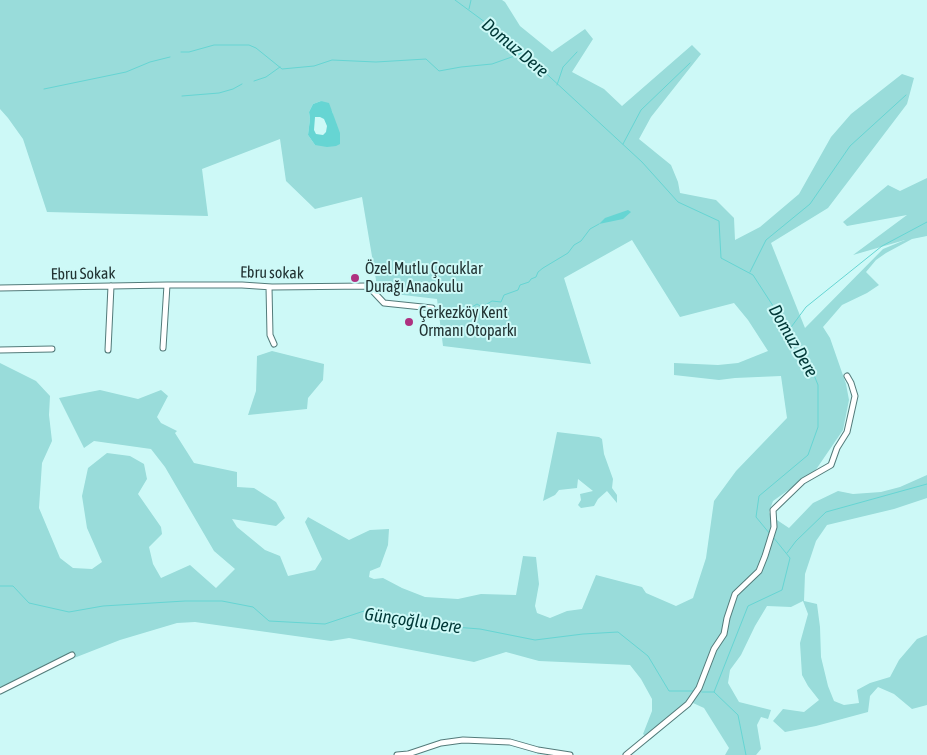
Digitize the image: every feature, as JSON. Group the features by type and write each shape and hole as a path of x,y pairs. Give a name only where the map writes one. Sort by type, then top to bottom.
{"street":[{"name":"Ebru Sokak","path":"0,288 167,285"},
{"path":"163,348 167,285"},
{"name":"Ebru sokak","path":"167,285 368,286 384,303 432,308"},
{"path":"108,350 111,286"},
{"path":"268,287 270,335 274,344"},
{"path":"0,350 52,349"},
{"path":"626,755 688,704 699,688 714,649 724,634 735,594 759,570 765,556 774,527 773,510 803,481 831,466 837,448 847,432 855,396 847,376"},
{"path":"0,691 72,655"},
{"path":"397,755 408,754 441,743 463,740 510,742 538,750 570,755"}],"shaded area":[{"path":"0,0 502,0 520,26 552,52 585,29 593,39 572,72 604,89 622,106 692,45 701,54 651,117 639,139 671,165 680,193 716,200 734,218 735,240 760,227 799,194 831,137 851,114 902,74 914,78 907,104 828,208 771,243 805,328 883,249 905,240 853,255 907,215 847,226 843,222 888,185 900,191 927,178 927,236 912,239 876,260 866,272 879,285 842,305 823,327 830,338 846,384 849,400 843,430 815,471 773,501 769,512 771,516 789,528 813,503 838,491 853,494 881,492 900,487 927,475 927,498 894,509 827,525 816,541 805,574 804,601 817,604 821,657 828,686 834,701 844,705 859,703 857,690 870,683 890,677 899,660 917,639 927,635 927,705 912,709 894,694 878,687 870,696 868,712 785,732 773,721 783,709 804,712 819,700 802,675 800,643 808,614 803,601 791,607 767,606 741,655 730,670 728,683 739,702 771,710 768,719 761,717 757,725 761,749 756,755 725,755 729,748 704,708 693,703 650,740 643,734 652,711 652,699 641,679 630,665 539,661 506,652 474,662 349,638 331,641 195,622 177,623 120,640 0,687 0,363 36,381 50,396 49,415 52,441 42,463 39,508 60,558 73,568 92,569 102,562 87,528 82,496 88,468 107,453 130,456 144,464 147,479 138,494 161,527 162,534 149,547 153,564 161,578 190,565 216,588 235,569 214,551 165,467 151,449 94,441 84,448 59,398 100,390 138,399 161,390 168,396 157,417 161,423 177,431 175,433 194,463 237,472 237,487 254,488 276,502 285,518 276,526 232,519 237,527 265,550 280,556 288,576 315,570 322,559 305,522 308,517 349,540 370,530 389,529 388,545 380,567 370,571 369,577 374,579 383,578 425,597 458,599 481,594 516,595 523,556 536,557 539,584 535,606 537,613 550,618 567,611 582,609 596,575 642,587 646,593 676,606 693,598 706,558 714,501 736,471 787,418 781,376 719,380 674,375 674,363 718,365 738,363 768,351 748,320 734,303 680,317 632,240 564,278 591,364 443,346 437,299 378,292 362,197 315,209 286,181 280,139 202,169 208,216 47,212 23,139 0,109","holes":["321,101 332,111 335,123 315,145 308,135 309,112 313,104"]},
{"path":"321,101 329,103 340,133 340,144 327,147 315,145 308,135 309,112 313,104","holes":["315,117 324,119 327,126 326,132 323,135 316,134 314,130"]},
{"path":"628,210 631,212 623,219 599,224 605,218"},
{"path":"272,351 324,364 323,380 308,398 307,409 248,415 256,391 257,356"},
{"path":"557,432 599,437 602,439 604,454 613,479 612,488 617,495 617,503 607,491 598,499 594,506 581,508 578,505 581,500 580,494 593,491 578,479 577,488 559,490 555,495 543,501"}],"waterway":[{"name":"Domuz Dere","path":"455,0 512,42 642,162 678,202 719,221 721,258 753,275 808,360 818,385 818,427 808,455 759,496 756,517 770,534"},
{"path":"469,9 471,0"},
{"path":"181,52 189,52 214,45 249,45 256,48 282,69 314,66 332,60 376,62 426,59 439,71 492,64 523,53"},
{"path":"557,85 563,67 577,52"},
{"path":"44,89 126,72 150,62 170,57"},
{"path":"623,144 641,110 690,63"},
{"path":"254,81 266,77 280,67"},
{"path":"182,96 219,93 242,84"},
{"path":"750,272 766,240 810,204 850,146 906,95"},
{"path":"789,330 806,307 882,246 927,222"},
{"path":"464,312 477,304 482,307 492,301 501,302 504,295 518,290 520,285 536,277 538,272 568,253 590,229 599,224"},
{"path":"787,553 796,541 826,512 927,484"},
{"name":"Domuz Dere","path":"746,755 738,715 714,692 748,606 782,590 790,558 773,537"},
{"name":"Günçoğlu Dere","path":"0,586 13,586 29,603 69,612 103,606 185,601 222,601 253,607 269,621 325,624 364,611 442,626 480,629 535,640 618,632 648,656 669,691 693,691"},
{"name":"Günçoğlu Dere","path":"702,692 714,692"}],"place":[{"name":"Özel Mutlu Çocuklar Durağı Anaokulu","path":"355,278"},
{"name":"Çerkezköy Kent Ormanı Otoparkı","path":"409,322"}]}
